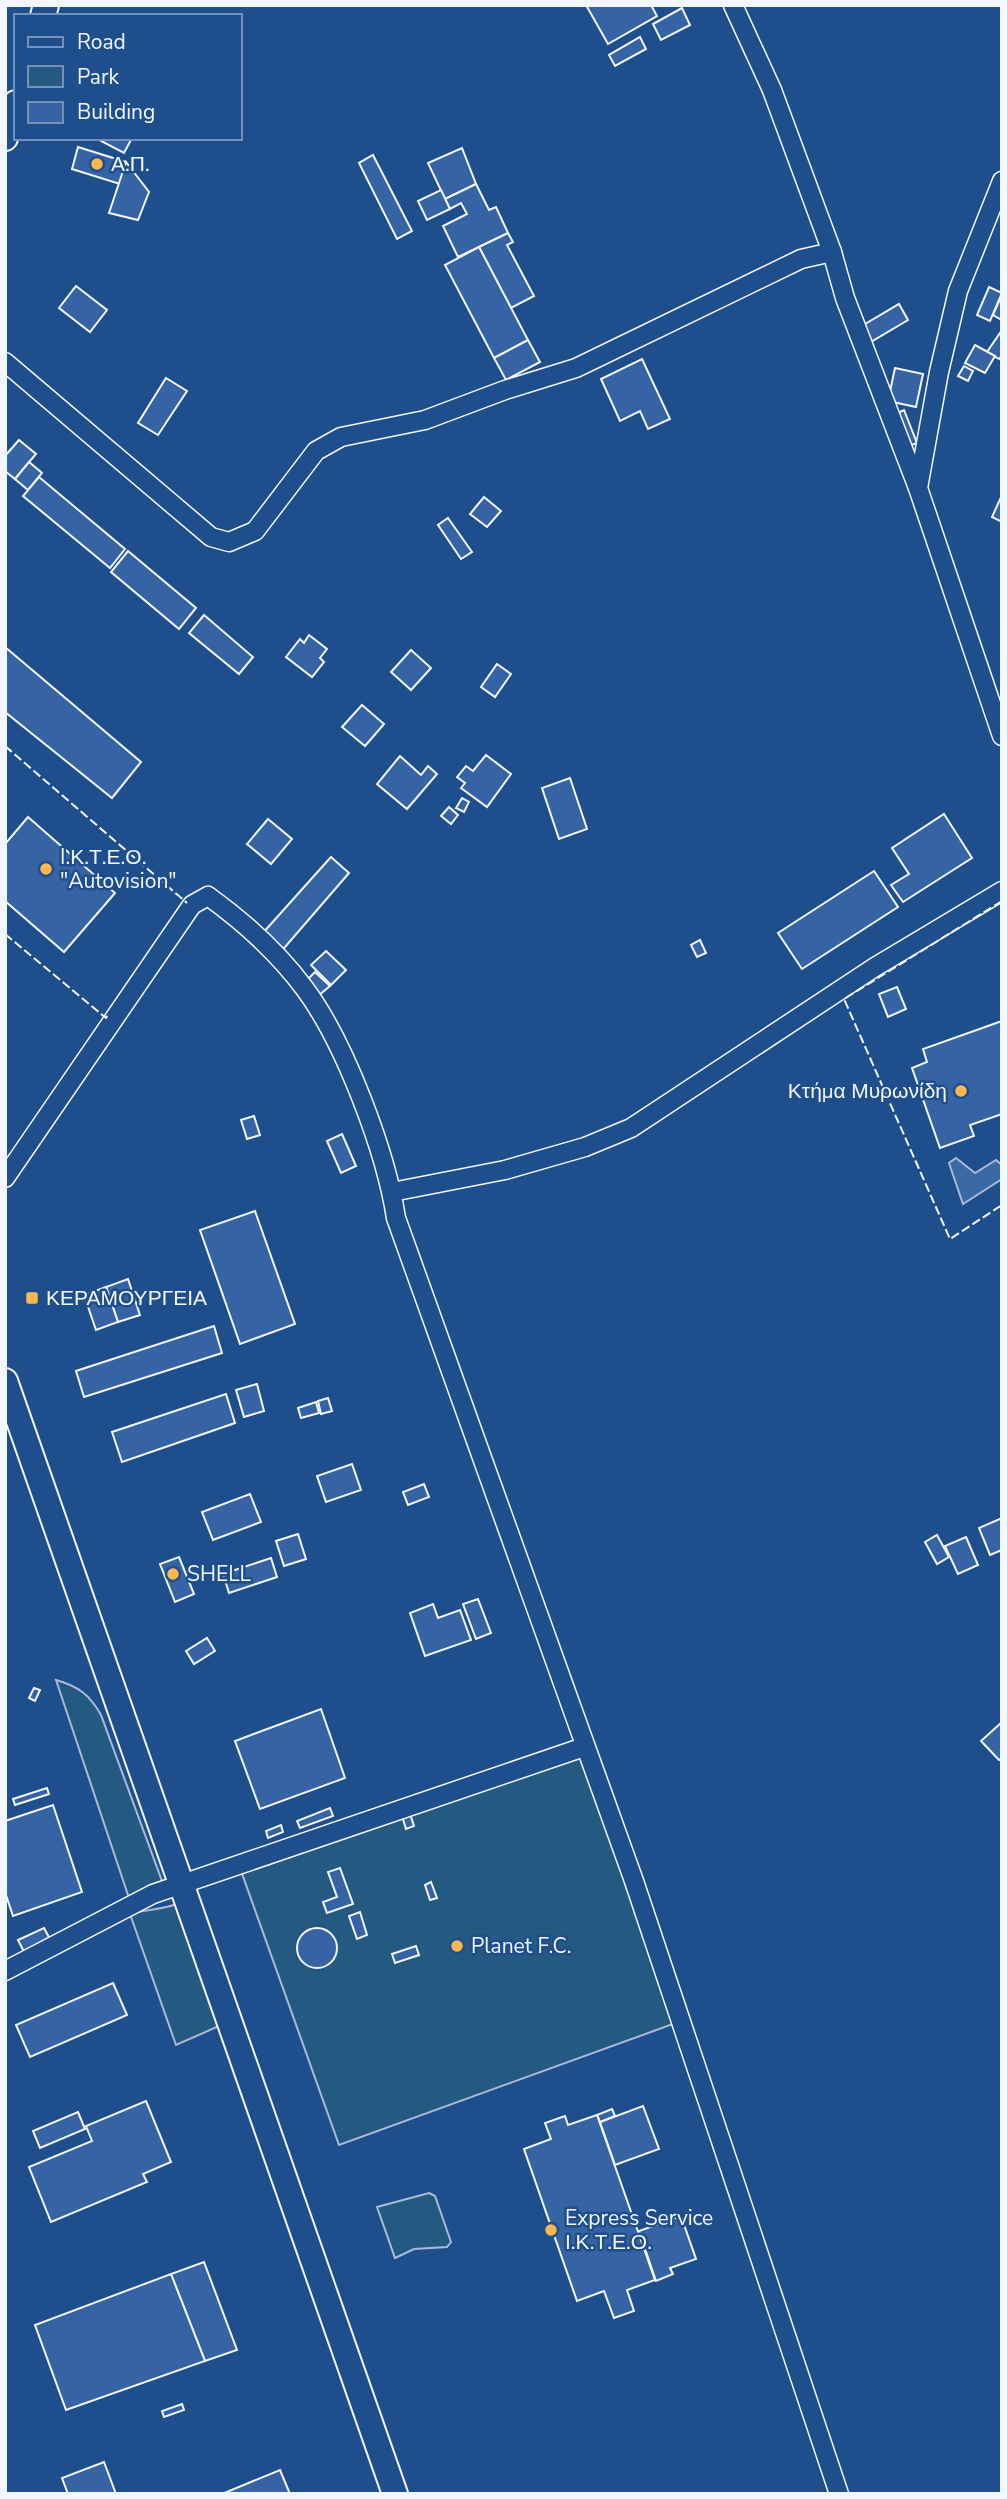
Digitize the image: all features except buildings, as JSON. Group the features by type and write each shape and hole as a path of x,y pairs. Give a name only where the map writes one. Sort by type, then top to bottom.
{"street":[{"path":"733,5 772,90 832,252 845,298 918,488 1002,736"},
{"path":"5,138 14,109"},
{"path":"918,488 939,372 958,291 1002,181"},
{"path":"5,362 211,537 237,541 255,531 316,451 341,437 425,421 505,390 576,368 801,259 832,252"},
{"path":"392,1192 505,1170 585,1146 631,1128 874,967 1002,891"},
{"path":"5,1178 192,905 208,897 237,917 306,990 351,1075 383,1155 396,1218 634,1881 839,2494"},
{"path":"5,1381 395,2494"},
{"path":"5,1971 131,1903 584,1747"}],"green space":[{"path":"56,1680 83,1692 101,1715 162,1881 156,1892 130,1901"},
{"name":"Planet F.C.","path":"581,1753 673,2024 339,2145 240,1868"},
{"path":"177,1904 219,2026 176,2045 130,1914"},
{"path":"429,2193 435,2196 451,2242 447,2247 414,2249 395,2258 377,2207"}],"shaded area":[{"path":"956,1158 975,1173 996,1160 1002,1165 1002,1179 963,1204 949,1163"}],"fence":[{"path":"5,746 187,903"},
{"path":"1002,901 844,999 950,1239 1002,1205"},
{"path":"5,934 106,1018 108,1014"}],"place":[{"name":"Α.Π.","path":"97,164"},
{"name":"I.Κ.Τ.Ε.Ο. \"Autovision\"","path":"46,869"},
{"name":"Κτήμα Μυρωνίδη","path":"961,1091"},
{"name":"ΚΕΡΑΜΟΥΡΓΕΙΑ","path":"32,1298"},
{"name":"SHELL","path":"173,1574"},
{"name":"Planet F.C.","path":"457,1946"},
{"name":"Express Service Ι.Κ.Τ.Ε.Ο.","path":"551,2230"}]}
